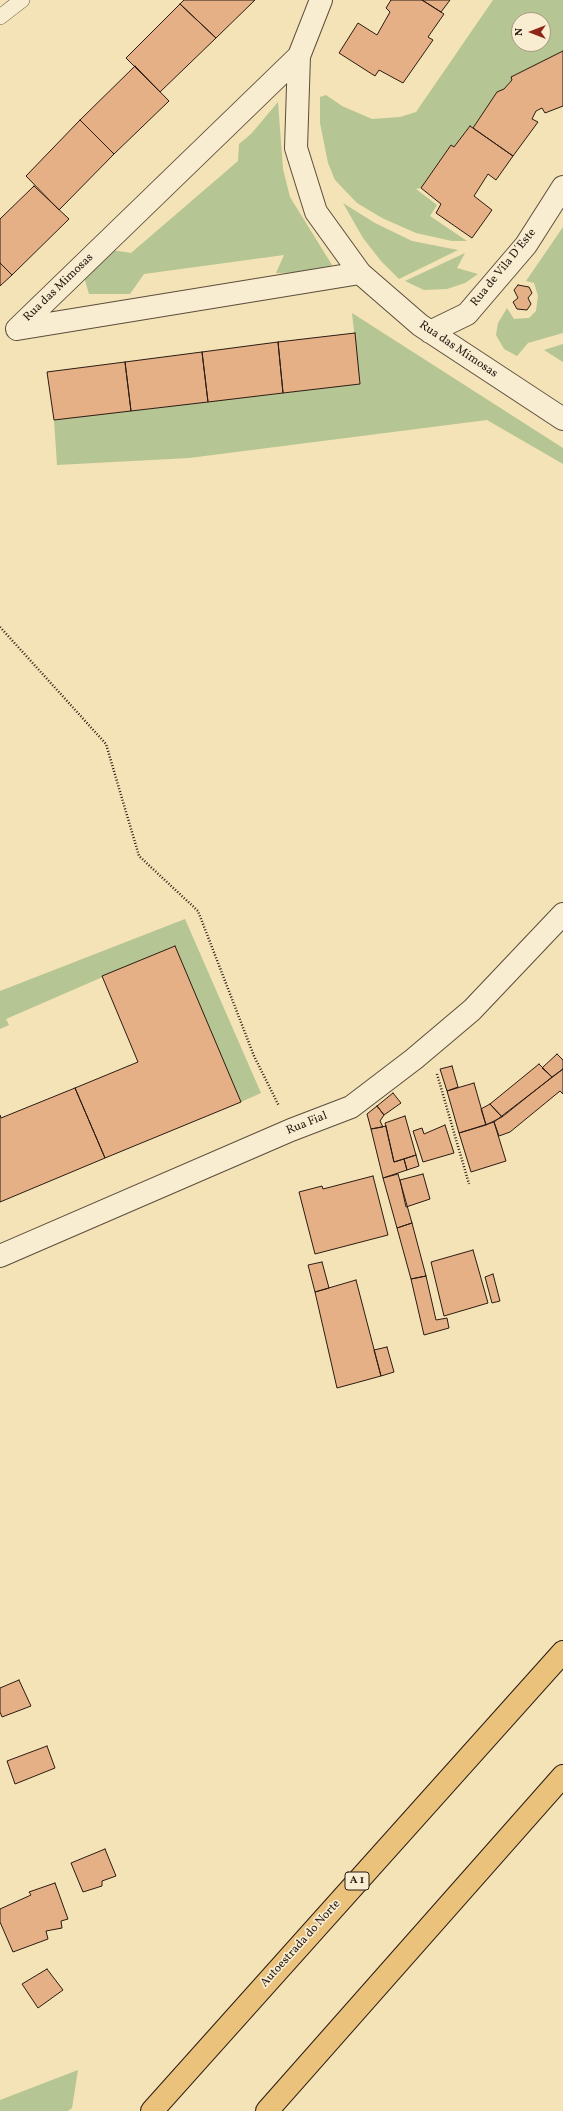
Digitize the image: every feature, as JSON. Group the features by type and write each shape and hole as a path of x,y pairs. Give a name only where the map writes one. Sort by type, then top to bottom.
{"highway":[{"name":"Autoestrada do Norte","path":"152,2111 563,1652"},
{"path":"267,2111 563,1776"}],"street":[{"name":"Rua das Mimosas","path":"321,0 299,56 296,148 316,212 360,273 430,332 563,419"},
{"name":"Rua das Mimosas","path":"299,56 17,329 360,273"},
{"name":"Rua de Vila D´Este","path":"430,332 467,314 526,245 563,187"},
{"name":"Rua Fial","path":"0,1256 291,1130 351,1107 472,1010 563,914"}],"lane":[{"path":"0,17 22,0"}],"path":[{"path":"0,627 106,744 139,856 198,911 254,1056 291,1130"},
{"path":"429,1046 469,1184"}],"green space":[{"path":"493,0 563,0 563,52 511,77 512,80 504,89 497,92 473,128 470,126 454,147 451,145 421,188 416,189 437,205 430,216 467,241 452,241 416,233 382,218 357,203 335,180 328,163 320,123 320,97 326,95 342,106 372,119 400,117 416,112"},
{"path":"278,102 283,169 290,197 332,265 322,272 276,273 284,255 144,274 130,294 89,294 84,277 112,250 131,253 238,161 239,144 251,134"},
{"path":"343,203 375,223 412,241 458,250 399,279 381,261 363,238"},
{"path":"563,227 563,333 528,343 517,356 504,349 496,335 498,323 507,308 514,319 529,318 536,311 538,296 534,283 526,281"},
{"path":"465,253 457,268 478,274 465,283 447,289 424,290 405,281"},
{"path":"352,313 563,448 563,464 487,420 189,458 57,465 54,420 360,384"},
{"path":"563,344 563,362 544,350"},
{"path":"185,919 261,1093 241,1102 174,946 6,1019 9,1025 0,1029 0,991"},
{"path":"78,2070 72,2108 68,2111 0,2111 0,2100"}],"building":[{"path":"184,0 255,0 216,38 180,4"},
{"path":"391,0 422,0 444,14 428,37 433,40 403,83 379,70 375,76 339,53 358,23 377,35 390,12 386,8"},
{"path":"422,0 450,0 441,12"},
{"path":"180,4 216,38 160,92 126,58"},
{"path":"563,51 563,106 545,113 542,108 536,111 532,119 538,122 513,156 473,128 497,92 504,89 512,80 511,77"},
{"path":"135,66 169,101 114,154 80,120"},
{"path":"80,120 114,154 59,210 26,176"},
{"path":"470,126 513,156 496,180 488,174 474,196 492,210 472,238 436,213 441,204 421,188 451,145 454,147"},
{"path":"34,186 69,219 12,275 0,263 0,219"},
{"path":"0,263 12,275 0,286"},
{"path":"518,285 529,287 532,293 528,298 531,304 527,310 517,309 513,302 518,298 514,290"},
{"path":"355,333 360,384 283,393 278,342"},
{"path":"278,342 283,393 208,402 202,352"},
{"path":"202,352 208,402 131,411 125,362"},
{"path":"125,362 131,411 54,420 47,372"},
{"path":"175,946 241,1102 105,1158 75,1088 138,1062 102,976"},
{"path":"557,1054 563,1060 563,1069 552,1077 542,1068"},
{"path":"539,1064 552,1077 502,1117 490,1104"},
{"path":"452,1066 458,1087 447,1091 440,1069"},
{"path":"563,1069 563,1094 560,1091 510,1132 499,1136 494,1122"},
{"path":"474,1083 486,1125 459,1133 447,1091"},
{"path":"75,1088 105,1158 0,1202 0,1115 1,1118"},
{"path":"393,1093 401,1103 384,1115 377,1106"},
{"path":"490,1104 502,1117 486,1125 481,1109"},
{"path":"377,1106 384,1115 380,1121 383,1127 371,1129 367,1114"},
{"path":"405,1116 416,1155 394,1162 385,1123"},
{"path":"494,1122 506,1161 471,1172 459,1133"},
{"path":"445,1125 454,1153 423,1162 413,1131 422,1128 424,1134"},
{"path":"386,1126 394,1162 404,1159 407,1170 383,1178 371,1129"},
{"path":"416,1155 419,1166 407,1170 404,1159"},
{"path":"398,1174 412,1223 397,1228 383,1178"},
{"path":"423,1174 430,1199 406,1207 400,1180"},
{"path":"373,1176 388,1235 315,1254 299,1192 322,1186 323,1189"},
{"path":"412,1223 426,1276 411,1279 397,1228"},
{"path":"473,1250 488,1303 444,1316 431,1262"},
{"path":"322,1262 329,1288 315,1292 308,1265"},
{"path":"493,1274 500,1301 492,1303 485,1277"},
{"path":"426,1276 436,1320 447,1318 449,1328 424,1335 411,1279"},
{"path":"356,1280 381,1376 337,1388 315,1292"},
{"path":"387,1347 394,1372 381,1376 374,1350"},
{"path":"19,1680 31,1706 2,1717 0,1712 0,1688"},
{"path":"47,1746 55,1768 15,1784 7,1761"},
{"path":"105,1849 116,1876 102,1881 102,1886 83,1892 71,1863"},
{"path":"55,1883 68,1919 61,1921 62,1928 46,1931 48,1939 13,1952 0,1922 0,1909 31,1895 29,1892"},
{"path":"47,1969 63,1990 38,2008 22,1984"}]}
